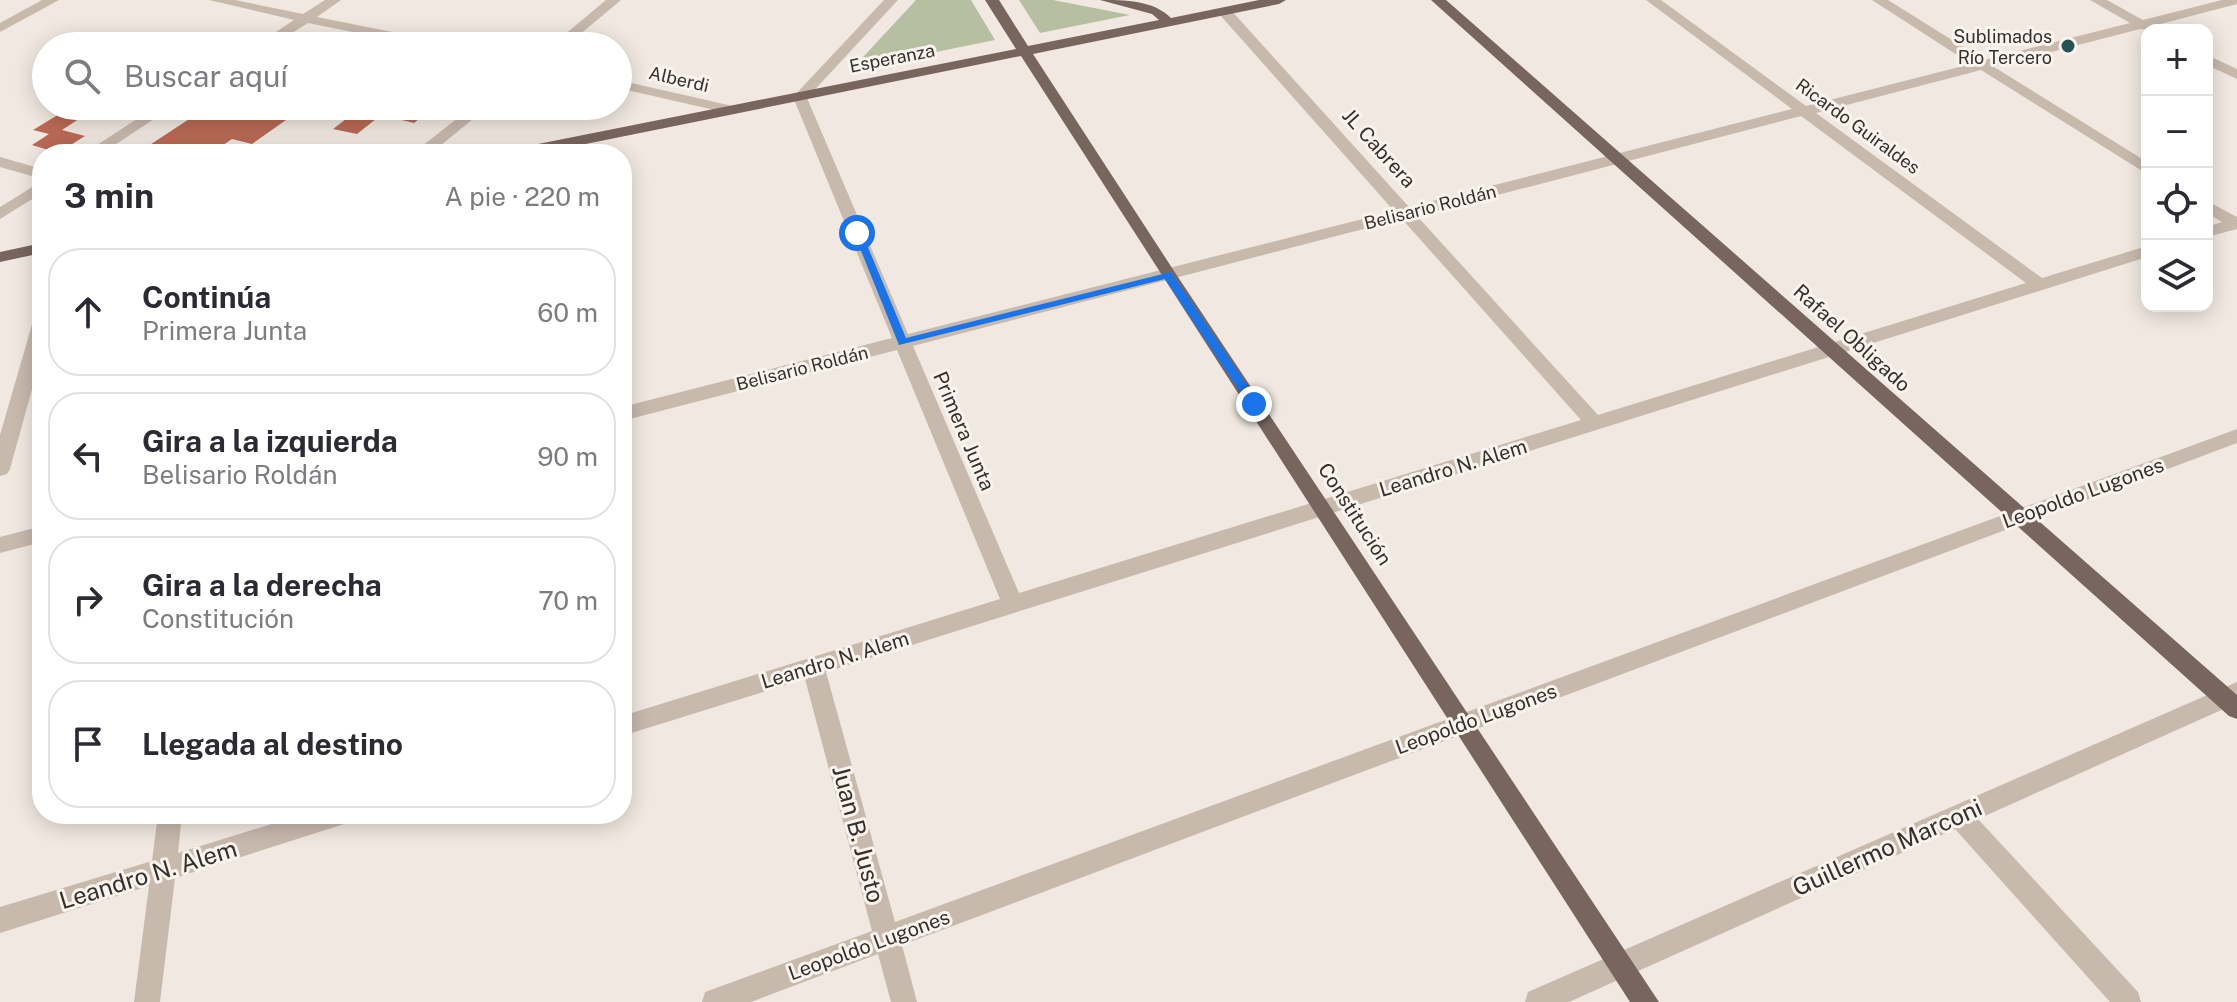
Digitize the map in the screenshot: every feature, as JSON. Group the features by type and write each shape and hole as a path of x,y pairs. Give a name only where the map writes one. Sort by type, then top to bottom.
{"main road":[{"name":"Constitución","path":"992,0 1168,275 1646,1002"},
{"path":"1107,0 1157,11 1169,23"},
{"name":"Esperanza","path":"569,144 1279,0"},
{"name":"Rafael Obligado","path":"1438,0 2020,517 2233,700"},
{"path":"0,257 32,250"}],"street":[{"path":"0,28 52,0"},
{"path":"216,0 374,32"},
{"path":"284,32 334,0"},
{"path":"575,32 614,0"},
{"path":"800,97 891,0"},
{"name":"Ricardo Guiraldes","path":"1653,0 2040,285"},
{"path":"1879,0 2145,168"},
{"path":"2097,0 2141,24"},
{"name":"Belisario Roldán","path":"2157,24 2237,0"},
{"name":"JL Cabrera","path":"1225,12 1595,424"},
{"name":"Belisario Roldán","path":"632,411 1804,111 2141,28"},
{"path":"2213,62 2237,75"},
{"name":"Alberdi","path":"632,87 732,110"},
{"name":"Primera Junta","path":"800,97 1013,605"},
{"path":"107,144 145,120"},
{"path":"433,144 464,120"},
{"path":"0,162 32,171"},
{"path":"0,214 32,193"},
{"path":"2213,210 2237,224"},
{"path":"2213,230 2237,224"},
{"name":"Leandro N. Alem","path":"632,723 2141,253"},
{"path":"0,469 32,356"},
{"name":"Leopoldo Lugones","path":"715,1002 2237,436"},
{"path":"0,545 32,537"},
{"name":"Juan B. Justo","path":"813,667 904,1002"},
{"name":"Guillermo Marconi","path":"1538,1002 1959,815 2233,700"},
{"path":"1959,815 2128,1002"},
{"path":"147,1002 169,824"},
{"name":"Leandro N. Alem","path":"0,920 309,824"}],"green space":[{"path":"916,0 971,0 995,40 852,69"},
{"path":"1019,0 1053,0 1130,15 1040,33"}],"building":[{"path":"50,120 77,120 62,130 85,136 72,144 34,144 49,134 33,130"},
{"path":"188,120 286,120 252,144 232,139 225,144 151,144"},
{"path":"345,120 375,120 357,134 333,129"}],"place":[{"name":"Sublimados Río Tercero","path":"2068,46"}],"route":[{"path":"857,233 903,343 1168,275 1254,404"}]}
